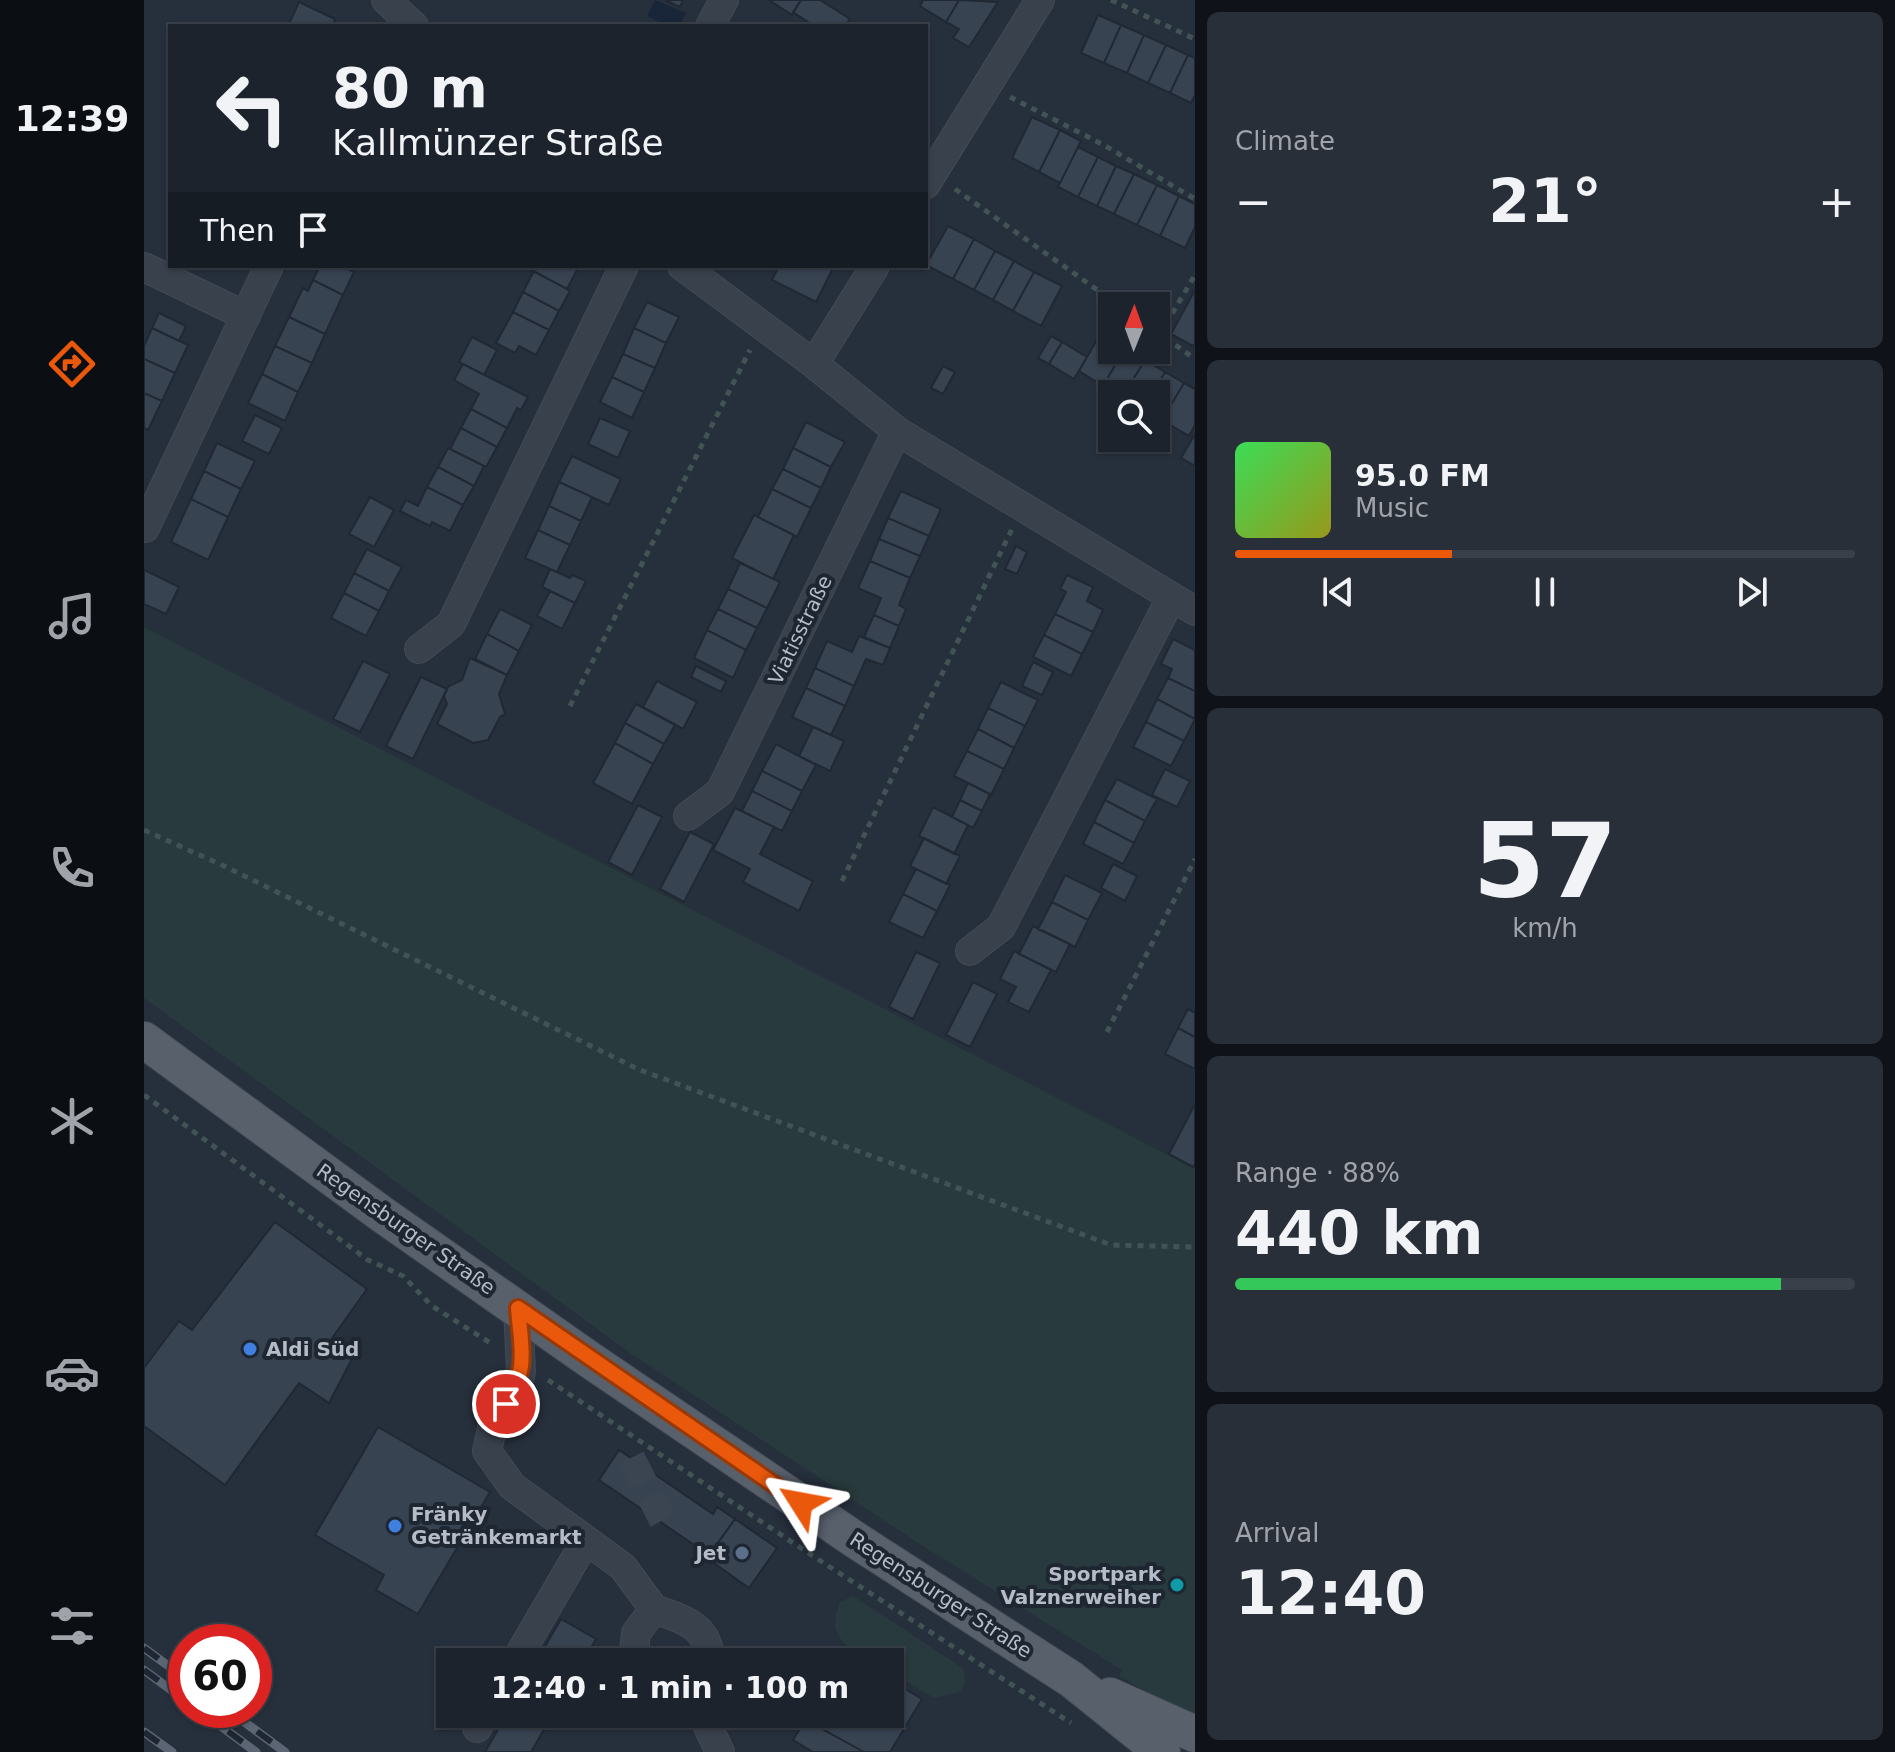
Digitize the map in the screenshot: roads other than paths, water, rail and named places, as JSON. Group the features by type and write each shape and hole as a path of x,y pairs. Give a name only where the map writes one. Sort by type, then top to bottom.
{"main road":[{"name":"Regensburger Straße","path":"144,1040 383,1215 590,1360 854,1539 1071,1679 1162,1752"},
{"name":"Regensburger Straße","path":"1071,1679 1195,1734"}],"street":[{"path":"711,24 724,0"},
{"path":"930,179 1040,0"},
{"path":"386,10 410,24"},
{"path":"144,267 246,316"},
{"path":"145,528 268,268"},
{"path":"419,649 451,624 623,268"},
{"path":"685,268 814,364 897,431 1183,604 1001,927 970,951"},
{"path":"814,364 874,268"},
{"name":"Viatisstraße","path":"688,816 720,792 897,431"},
{"path":"518,1308 522,1362 518,1383 493,1424 487,1451 512,1486 623,1567 654,1609 693,1623 710,1648"},
{"path":"523,1648 586,1540"},
{"path":"634,1648 636,1633 654,1609"},
{"path":"709,1728 720,1752"}],"water":[{"path":"655,0 686,13 680,24 663,24 647,16"}],"tunnel":[{"path":"631,1458 666,1526"}],"railway":[{"path":"144,1648 168,1666"},
{"path":"144,1670 168,1688"},
{"path":"223,1728 256,1752"},
{"path":"252,1728 285,1752"},
{"path":"144,1732 172,1752"}],"place":[{"name":"Aldi Süd","path":"250,1349"},
{"name":"Fränky Getränkemarkt","path":"395,1526"},
{"name":"Jet","path":"742,1553"},
{"name":"Sportpark Valznerweiher","path":"1177,1585"}]}
